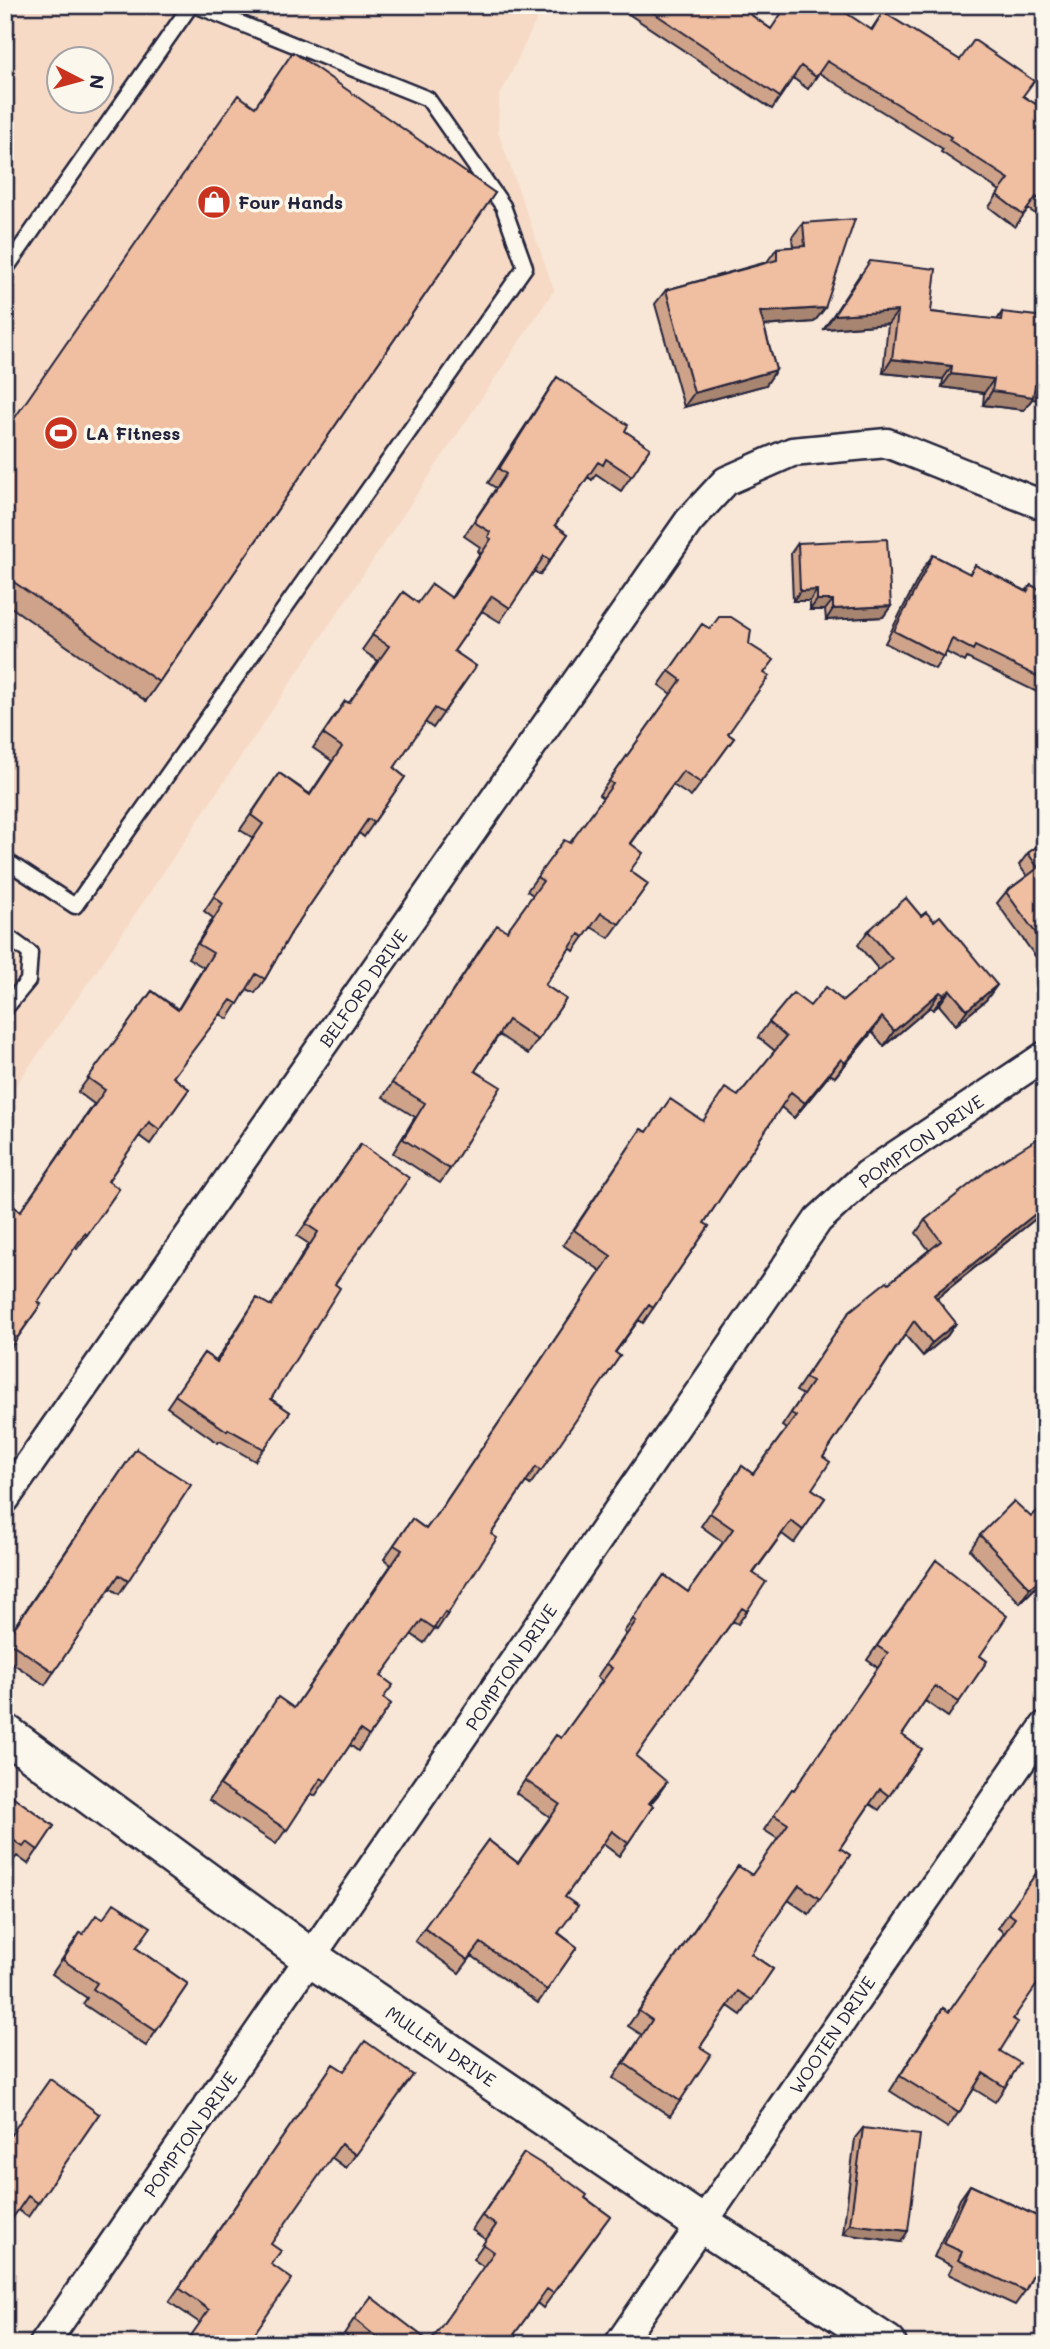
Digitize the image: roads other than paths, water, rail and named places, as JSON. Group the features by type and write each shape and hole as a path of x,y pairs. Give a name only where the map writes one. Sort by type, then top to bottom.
{"street":[{"name":"BELFORD DRIVE","path":"5,1499 689,521 726,481 792,452 887,443 1045,506"},
{"name":"POMPTON DRIVE","path":"44,2344 818,1220 867,1175 1045,1056"},
{"name":"WOOTEN DRIVE","path":"619,2344 1045,1726"},
{"name":"MULLEN DRIVE","path":"5,1733 311,1958 702,2224 887,2344"}],"lane":[{"path":"5,270 193,5 428,99 503,206 525,267 75,906 5,860"},
{"path":"5,935 30,953 28,981 5,1009"}],"place":[{"name":"Four Hands","path":"214,202"},
{"name":"LA Fitness","path":"61,433"}]}
